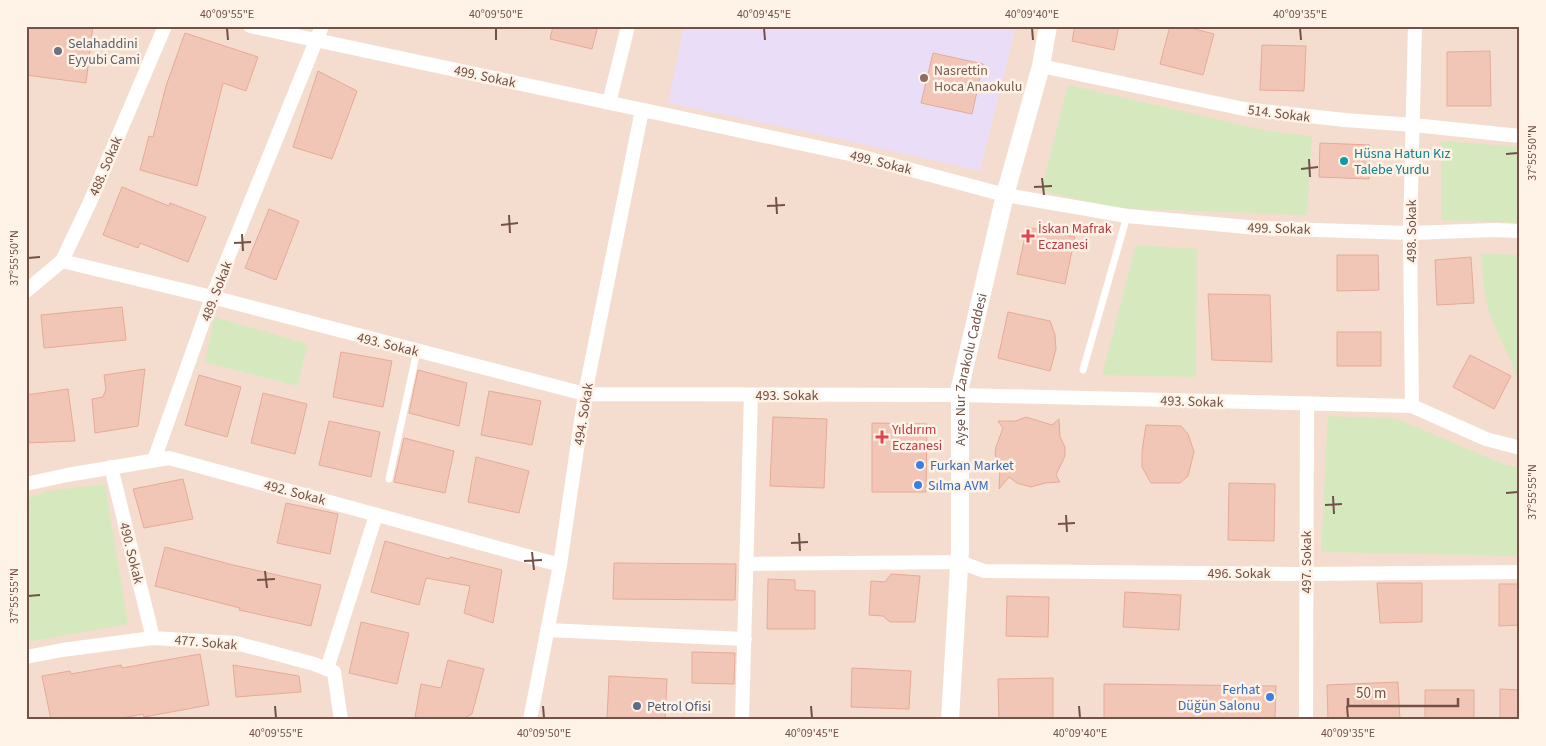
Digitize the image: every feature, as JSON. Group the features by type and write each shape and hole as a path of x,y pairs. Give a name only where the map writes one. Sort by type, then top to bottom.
{"street":[{"name":"488. Sokak","path":"26,291 62,261 90,202 165,26"},
{"name":"499. Sokak","path":"250,26 319,33 642,110 859,156 1005,196 1126,216 1258,228 1410,233 1520,231"},
{"path":"609,102 628,26"},
{"name":"Ayşe Nur Zarakolu Caddesi","path":"950,720 960,562 960,387 1005,196 1041,66 1048,26"},
{"name":"498. Sokak","path":"1412,406 1410,233 1415,26"},
{"name":"489. Sokak","path":"154,460 212,297 319,33"},
{"name":"514. Sokak","path":"1041,66 1244,109 1520,136"},
{"name":"494. Sokak","path":"530,720 560,565 585,394 642,110"},
{"name":"493. Sokak","path":"62,261 212,297 585,394 960,395 1412,406 1486,440 1520,448"},
{"path":"742,720 751,395"},
{"name":"497. Sokak","path":"1306,720 1307,404"},
{"name":"492. Sokak","path":"26,484 111,467 169,458 560,565"},
{"name":"490. Sokak","path":"111,467 153,638"},
{"path":"341,720 334,672 326,669 376,515"},
{"path":"747,564 960,562"},
{"name":"496. Sokak","path":"960,562 984,571 1306,574 1520,572"},
{"path":"547,630 745,640"},
{"name":"477. Sokak","path":"26,656 153,638 236,643 326,669"}],"lane":[{"path":"1083,370 1126,216"},
{"path":"389,479 418,351"}],"shaded area":[{"path":"26,26 1520,26 1520,720 26,720"},
{"path":"684,26 1016,26 980,171 822,135 668,103"}],"green space":[{"path":"1068,85 1268,131 1312,136 1307,215 1117,208 1041,191"},
{"path":"1441,141 1520,147 1520,223 1441,220"},
{"path":"1136,245 1197,249 1196,377 1102,375"},
{"path":"1481,253 1520,255 1520,388 1513,367 1490,315 1484,285"},
{"path":"214,317 308,344 297,386 205,362"},
{"path":"1328,416 1397,419 1506,465 1520,467 1520,556 1321,552"},
{"path":"105,484 128,624 26,642 26,499 49,491"}],"building":[{"name":"Selahaddini Eyyubi Cami","path":"26,26 93,26 86,83 26,75"},
{"path":"553,26 598,26 592,49 550,39"},
{"path":"1075,26 1119,26 1114,50 1072,41"},
{"path":"1170,26 1183,26 1214,34 1203,75 1160,64"},
{"path":"185,33 258,57 246,91 223,83 197,186 140,170 149,136 153,137 166,86"},
{"path":"1262,45 1306,46 1304,91 1260,90"},
{"path":"1490,51 1491,106 1447,106 1447,52"},
{"path":"933,53 983,64 972,114 921,103"},
{"path":"318,71 357,91 332,159 293,147"},
{"name":"Hüsna Hatun Kız Talebe Yurdu","path":"1320,143 1370,145 1369,179 1319,177"},
{"path":"122,187 169,206 170,203 206,217 188,262 140,243 138,248 103,235"},
{"path":"269,209 299,221 276,280 245,268"},
{"path":"1027,227 1075,237 1065,284 1017,274"},
{"path":"1337,255 1378,255 1379,290 1337,291"},
{"path":"1471,257 1474,303 1437,305 1435,260"},
{"path":"1208,294 1270,295 1272,362 1212,360"},
{"path":"122,307 126,340 44,348 41,315"},
{"path":"1008,312 1050,321 1055,335 1056,349 1050,371 998,358"},
{"path":"1337,332 1381,332 1381,366 1337,366"},
{"path":"341,352 392,361 383,407 333,397"},
{"path":"1470,355 1511,376 1494,409 1453,387"},
{"path":"145,369 138,426 95,433 92,399 103,397 106,389 104,375"},
{"path":"418,370 467,383 459,426 409,413"},
{"path":"199,375 241,387 227,437 185,425"},
{"path":"68,389 75,441 26,443 26,395"},
{"path":"489,391 541,401 532,445 481,435"},
{"path":"263,393 307,404 295,454 251,443"},
{"path":"773,417 827,419 824,488 770,486"},
{"path":"1026,417 1052,425 1059,419 1060,437 1065,447 1065,456 1056,475 1060,482 1045,483 1031,487 1017,483 1009,477 999,489 1000,468 995,454 1003,428 998,421 1016,421"},
{"path":"329,421 380,432 371,477 319,465"},
{"path":"872,423 927,424 926,492 872,492"},
{"path":"1146,425 1181,426 1188,434 1194,452 1188,476 1180,483 1151,483 1142,467 1142,451"},
{"path":"404,438 454,451 445,493 394,482"},
{"path":"476,457 529,471 519,513 468,502"},
{"path":"183,479 193,519 144,528 133,489"},
{"path":"1229,483 1275,484 1274,541 1228,540"},
{"path":"286,503 338,514 330,554 277,543"},
{"path":"385,541 449,559 450,557 502,570 493,623 464,613 470,586 426,578 419,605 371,592"},
{"path":"165,547 321,585 311,626 239,610 240,608 155,586"},
{"path":"614,563 736,564 735,600 613,599"},
{"path":"891,574 920,576 915,622 890,622 883,616 869,615 871,581 885,582"},
{"path":"768,579 795,580 795,590 815,591 815,629 767,629"},
{"path":"1377,583 1422,583 1422,622 1380,623"},
{"path":"1499,584 1520,584 1520,625 1499,626"},
{"path":"1125,592 1181,595 1179,630 1123,627"},
{"path":"1007,596 1049,597 1048,637 1006,636"},
{"path":"361,622 409,633 397,684 349,673"},
{"path":"692,652 735,653 734,684 692,683"},
{"path":"200,654 209,705 144,717 143,714 112,720 51,720 42,676 70,671 71,674 121,665 122,668"},
{"path":"448,660 484,669 472,714 461,720 432,720 415,717 421,684 441,688"},
{"path":"233,665 299,676 301,692 236,697"},
{"path":"852,668 911,671 909,709 851,707"},
{"path":"609,676 667,679 665,720 607,720"},
{"path":"1053,678 1053,720 999,720 998,679"},
{"path":"1398,682 1400,720 1328,720 1327,685"},
{"path":"1104,684 1276,686 1275,720 1104,720"},
{"path":"1500,689 1520,690 1520,720 1500,720"},
{"path":"1425,690 1474,690 1474,720 1425,720"}],"place":[{"name":"Selahaddini Eyyubi Cami","path":"58,51"},
{"name":"Nasrettin Hoca Anaokulu","path":"924,78"},
{"name":"Hüsna Hatun Kız Talebe Yurdu","path":"1344,161"},
{"name":"İskan Mafrak Eczanesi","path":"1028,236"},
{"name":"Yıldırım Eczanesi","path":"882,437"},
{"name":"Furkan Market","path":"920,465"},
{"name":"Sılma AVM","path":"918,485"},
{"name":"Ferhat Düğün Salonu","path":"1270,697"},
{"name":"Petrol Ofisi","path":"637,706"}]}
